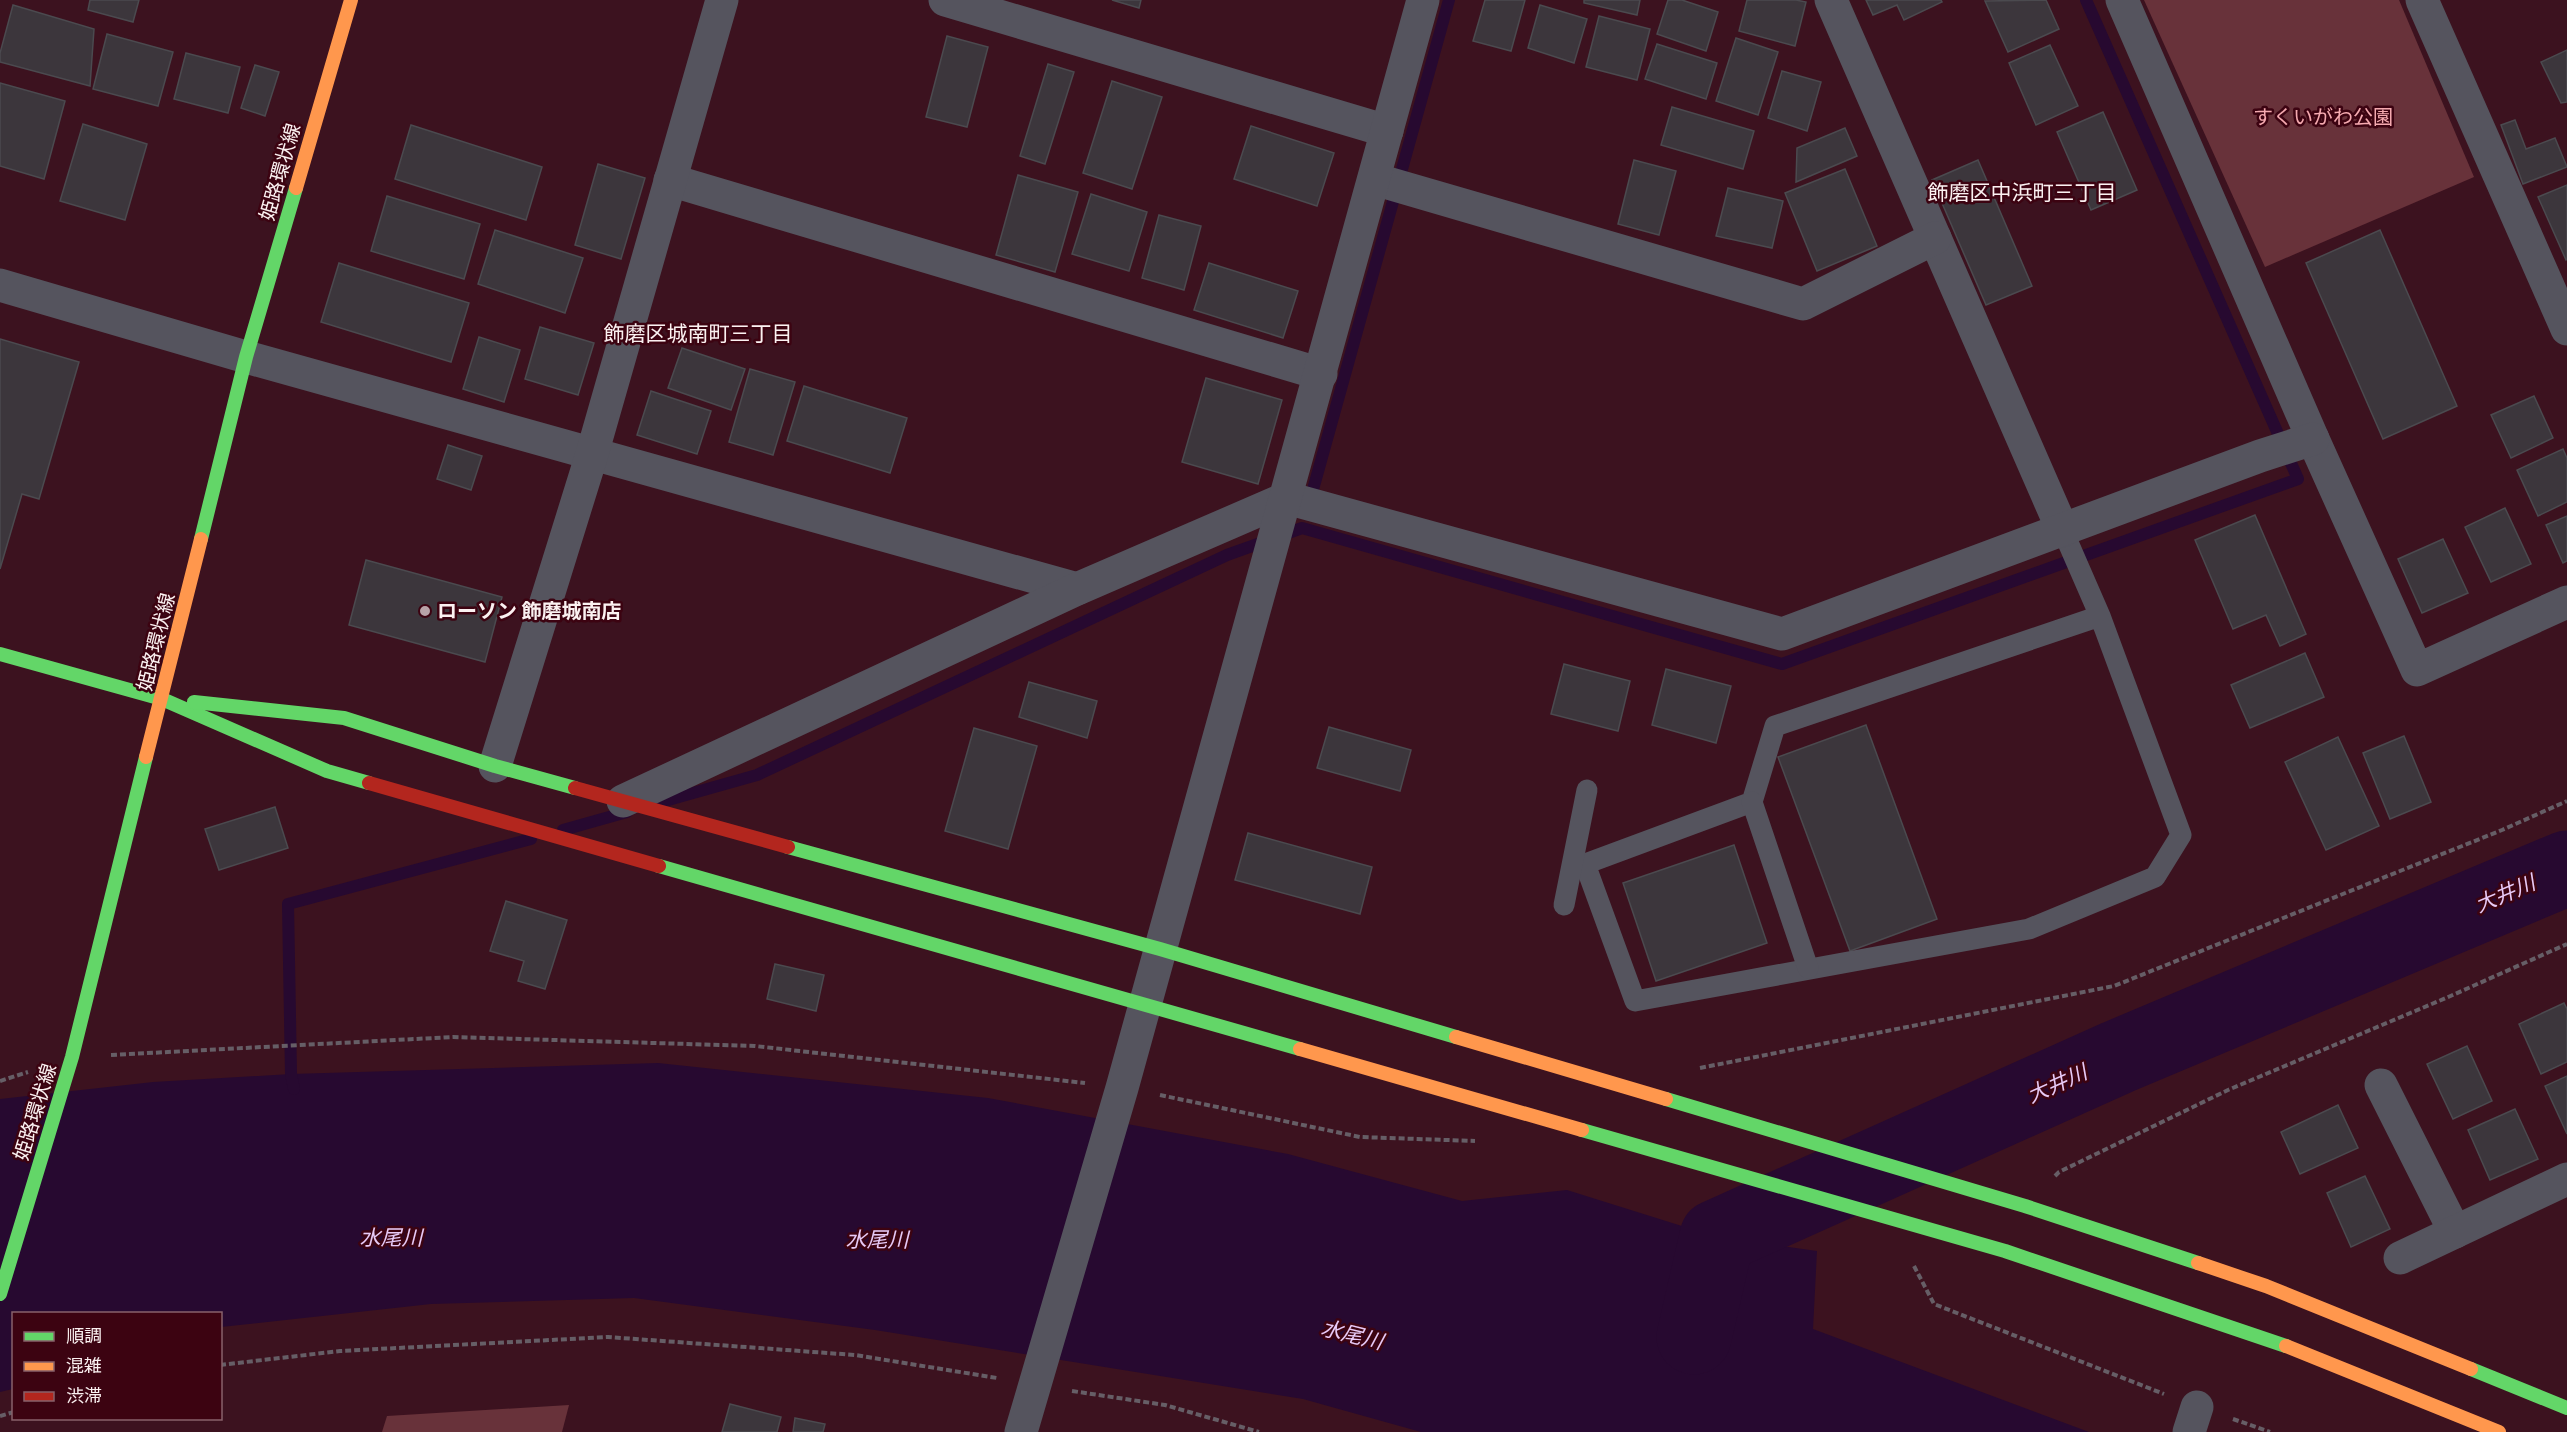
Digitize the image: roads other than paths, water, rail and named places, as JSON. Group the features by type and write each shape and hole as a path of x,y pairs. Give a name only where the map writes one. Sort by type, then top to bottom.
{"street":[{"name":"姫路環状線","path":"0,1294 72,1057 246,357 351,0"},
{"path":"495,766 592,454 722,0"},
{"path":"945,0 1387,131"},
{"path":"1021,1432 1122,1088 1423,0"},
{"path":"1831,0 2063,531"},
{"path":"2122,0 2313,439 2417,670 2567,602"},
{"path":"2422,0 2567,329"},
{"path":"1374,179 1803,304 1935,238"},
{"path":"670,180 1321,374"},
{"path":"0,285 246,357 1077,589"},
{"path":"623,801 1077,589 1287,498 1782,634 2260,456 2313,439"},
{"path":"0,654 162,699 327,771 2005,1251 2264,1337 2499,1432"},
{"path":"162,699 344,718 495,766 1160,949 2025,1206 2266,1286 2567,1408"},
{"path":"2381,1085 2455,1232"},
{"path":"2400,1258 2567,1179"}],"lane":[{"path":"1579,863 1635,1001 2029,929 2155,877 2181,835 2097,608 2063,531"},
{"path":"1808,968 1752,802 1775,726 2097,608"},
{"path":"1564,905 1579,863 1587,790"},
{"path":"1579,863 1752,802"}],"water":[{"name":"水尾川","path":"658,1063 988,1098 1288,1154 1462,1201 1567,1190 1717,1237 1817,1251 1813,1329 2089,1432 1421,1432 1303,1399 875,1330 634,1298 431,1304 222,1327 222,1312 12,1312 12,1389 0,1392 0,1099 153,1082 291,1074"}],"waterway":[{"path":"1309,504 1449,0"},
{"path":"661,802 757,775 1227,555 1302,528 1782,664 2298,479 2086,0"},
{"path":"563,830 627,812"},
{"path":"294,1089 291,1074 288,904 531,839"},
{"name":"大井川","path":"1694,1337 1717,1237 2118,1057 2567,868"}],"place":[{"name":"ローソン 飾磨城南店","path":"425,611"}],"district":[{"name":"飾磨区中浜町三丁目","path":"2022,193"},
{"name":"飾磨区城南町三丁目","path":"698,334"}],"park label":[{"name":"すくいがわ公園","path":"2323,117"}]}
